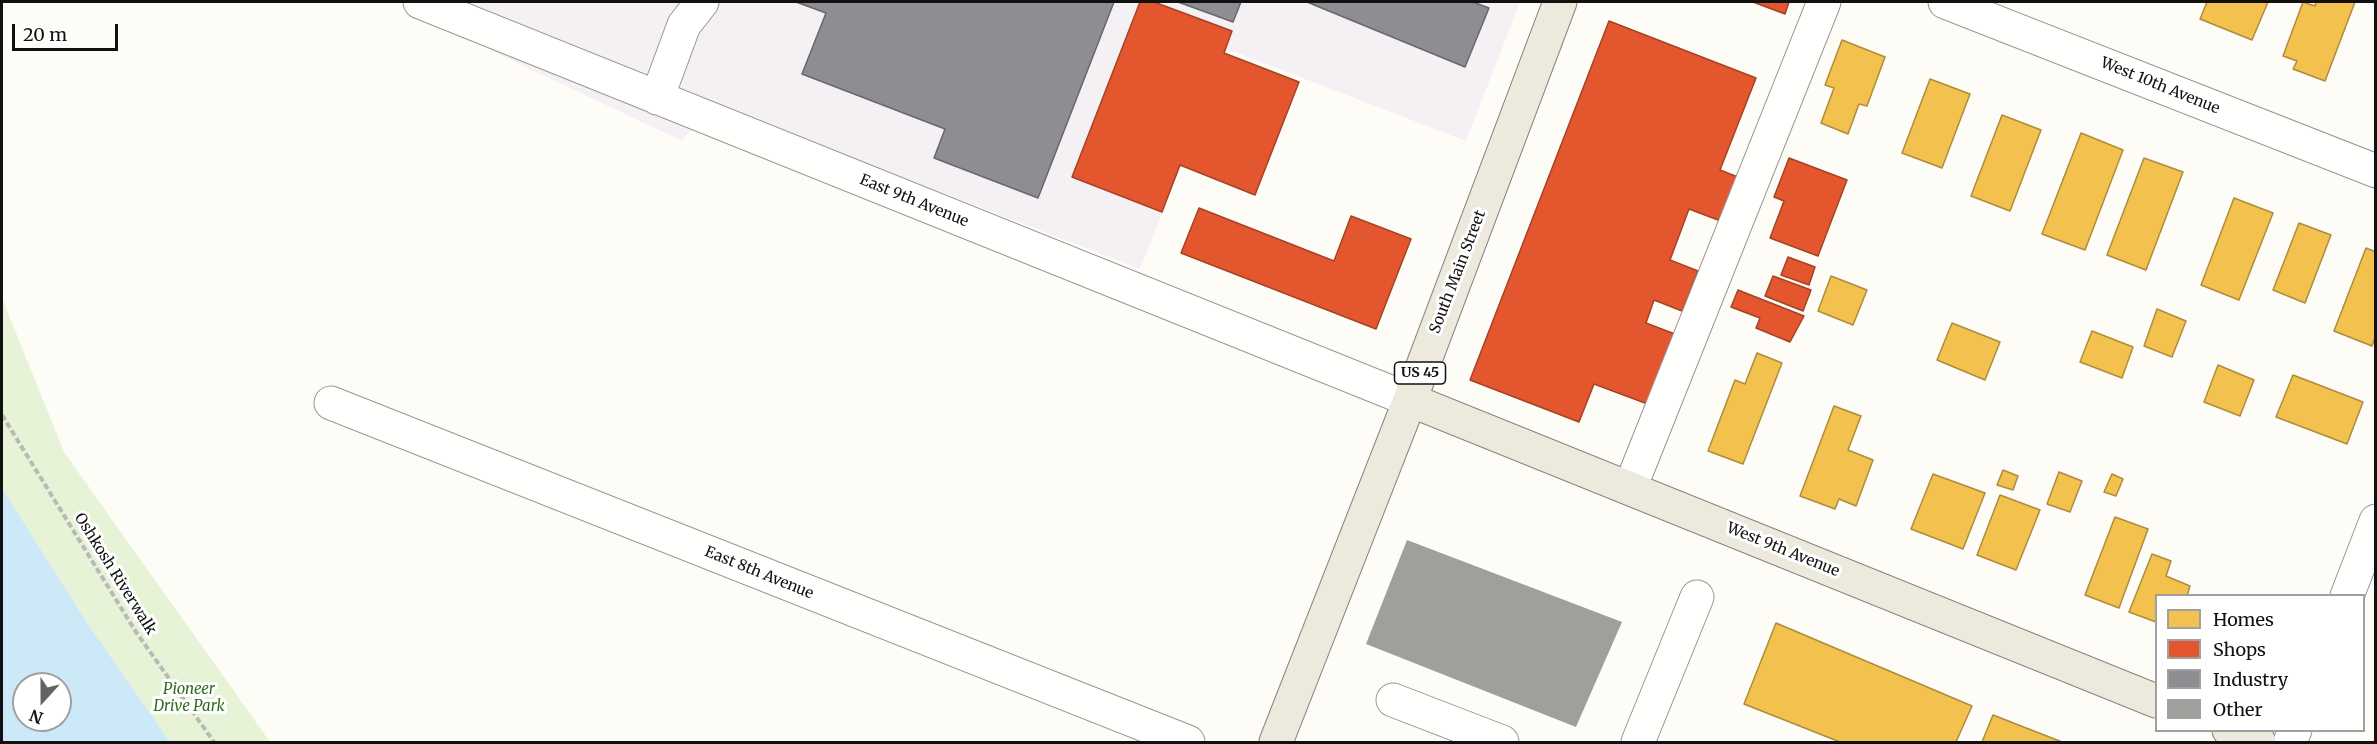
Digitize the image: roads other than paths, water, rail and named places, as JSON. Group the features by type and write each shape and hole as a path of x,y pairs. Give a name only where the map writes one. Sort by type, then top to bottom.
{"main road":[{"name":"South Main Street","path":"1276,742 1410,400 1560,2"},
{"name":"West 9th Avenue","path":"1410,400 2155,700"},
{"path":"2234,732 2259,742"}],"street":[{"name":"East 9th Avenue","path":"420,2 1410,400"},
{"path":"657,98 684,25 702,2"},
{"path":"1630,488 1824,2"},
{"name":"West 10th Avenue","path":"1945,2 2376,171"},
{"name":"East 8th Avenue","path":"331,403 1188,742"},
{"path":"2348,594 2376,521"},
{"path":"1638,742 1697,597"},
{"path":"1393,700 1502,742"}],"water":[{"path":"2,488 86,621 170,742 2,742"}],"park label":[{"name":"Pioneer Drive Park","path":"189,698"}]}
